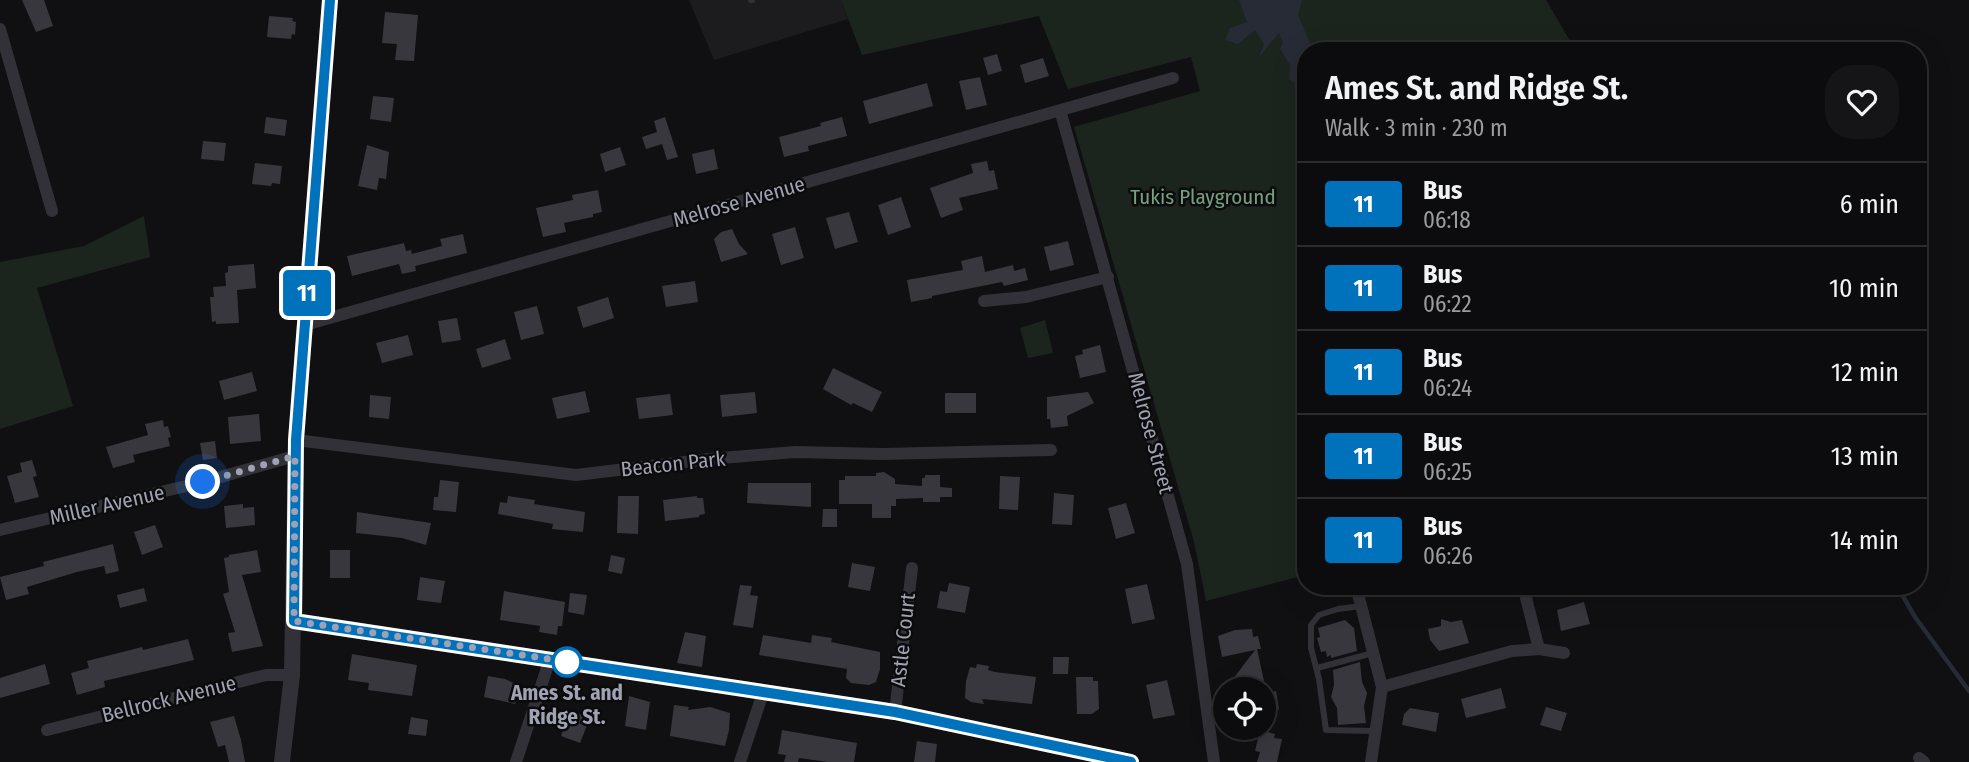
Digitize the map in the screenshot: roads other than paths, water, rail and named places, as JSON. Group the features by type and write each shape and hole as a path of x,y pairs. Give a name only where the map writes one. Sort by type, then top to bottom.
{"street":[{"path":"282,762 292,675 296,448 330,0"},
{"path":"0,29 52,211"},
{"name":"Melrose Avenue","path":"305,325 1173,78"},
{"name":"Melrose Street","path":"1060,110 1186,564 1214,762"},
{"path":"984,301 1026,297 1108,277"},
{"name":"Beacon Park","path":"296,448 576,475 795,452 882,454 1051,450"},
{"name":"Miller Avenue","path":"0,530 203,482 296,448"},
{"name":"Astle Court","path":"895,712 912,568"},
{"path":"1358,595 1382,687 1371,762"},
{"path":"1525,595 1539,649"},
{"path":"294,621 895,712 1083,757 1131,762"},
{"path":"1382,687 1512,651 1539,649 1564,653"},
{"path":"516,762 550,659"},
{"name":"Bellrock Avenue","path":"47,730 266,675 292,675"},
{"path":"740,762 763,693"}],"lane":[{"path":"1361,606 1318,615 1311,625 1311,648 1317,668 1326,730 1375,731"},
{"path":"1317,668 1373,653"}],"waterway":[{"path":"1902,595 1969,691"}],"place":[{"name":"Ames St. and Ridge St.","path":"567,662"}],"park label":[{"name":"Tukis Playground","path":"1203,197"}]}
